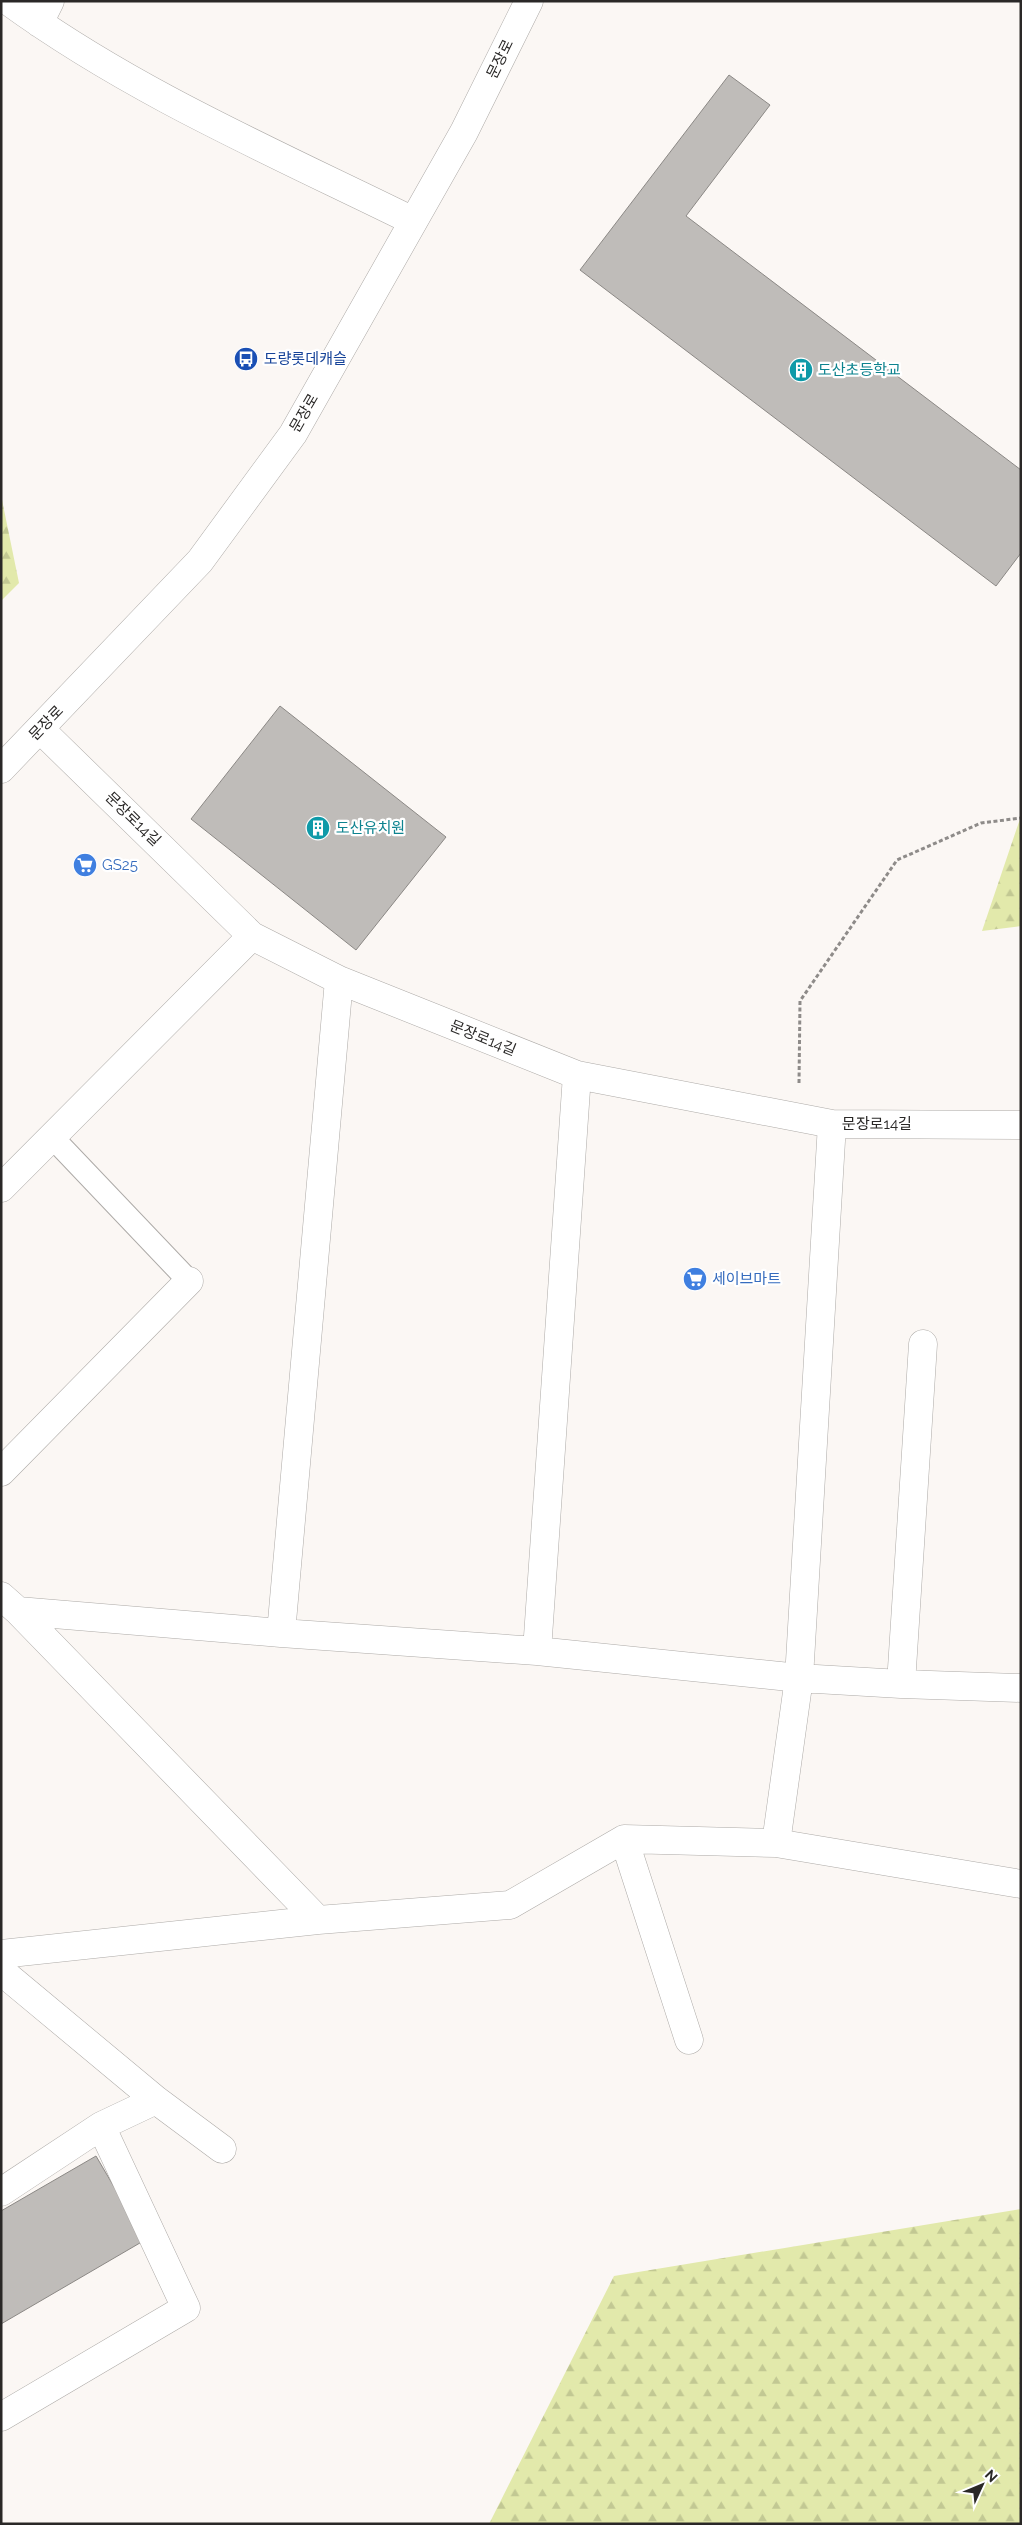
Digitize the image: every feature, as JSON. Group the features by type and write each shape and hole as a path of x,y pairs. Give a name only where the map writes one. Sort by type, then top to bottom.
{"street":[{"path":"8,1 44,12 60,38 165,100 413,221"},
{"name":"문장로","path":"1,769 206,554 293,434 464,132 528,1"},
{"name":"문장로14길","path":"40,729 252,936 339,980 576,1075 832,1124 1021,1125"},
{"path":"1,1188 252,936"},
{"path":"281,1633 339,980"},
{"path":"537,1650 576,1075"},
{"path":"776,1843 799,1678 832,1124"},
{"path":"1,1472 189,1281"},
{"path":"901,1684 923,1344"},
{"path":"10,1604 281,1633 537,1650 799,1678 1021,1688"},
{"path":"10,1604 318,1920"},
{"path":"624,1839 689,2040"},
{"path":"1,1954 318,1920 510,1905 624,1839 776,1843 1021,1884"},
{"path":"1,1971 156,2100 222,2149"},
{"path":"1,2192 102,2126 156,2100"},
{"path":"1,2417 186,2308 102,2126"}],"lane":[{"path":"52,1137 189,1281"}],"path":[{"path":"799,1118 800,1001 898,860 982,823 1021,818"}],"green space":[{"path":"1,495 19,583 1,601"},
{"path":"1021,816 1021,926 982,931"},
{"path":"1021,2209 1021,2524 489,2524 614,2276"}],"building":[{"name":"도산초등학교","path":"729,75 770,105 686,216 1021,470 1021,553 996,586 580,270"},
{"name":"도산유치원","path":"280,706 446,837 356,950 191,819"},
{"path":"96,2156 145,2240 1,2324 1,2211"}],"place":[{"name":"도량롯데캐슬","path":"246,359"},
{"name":"도산초등학교","path":"801,370"},
{"name":"도산유치원","path":"318,828"},
{"name":"GS25","path":"85,865"},
{"name":"세이브마트","path":"695,1279"}]}
